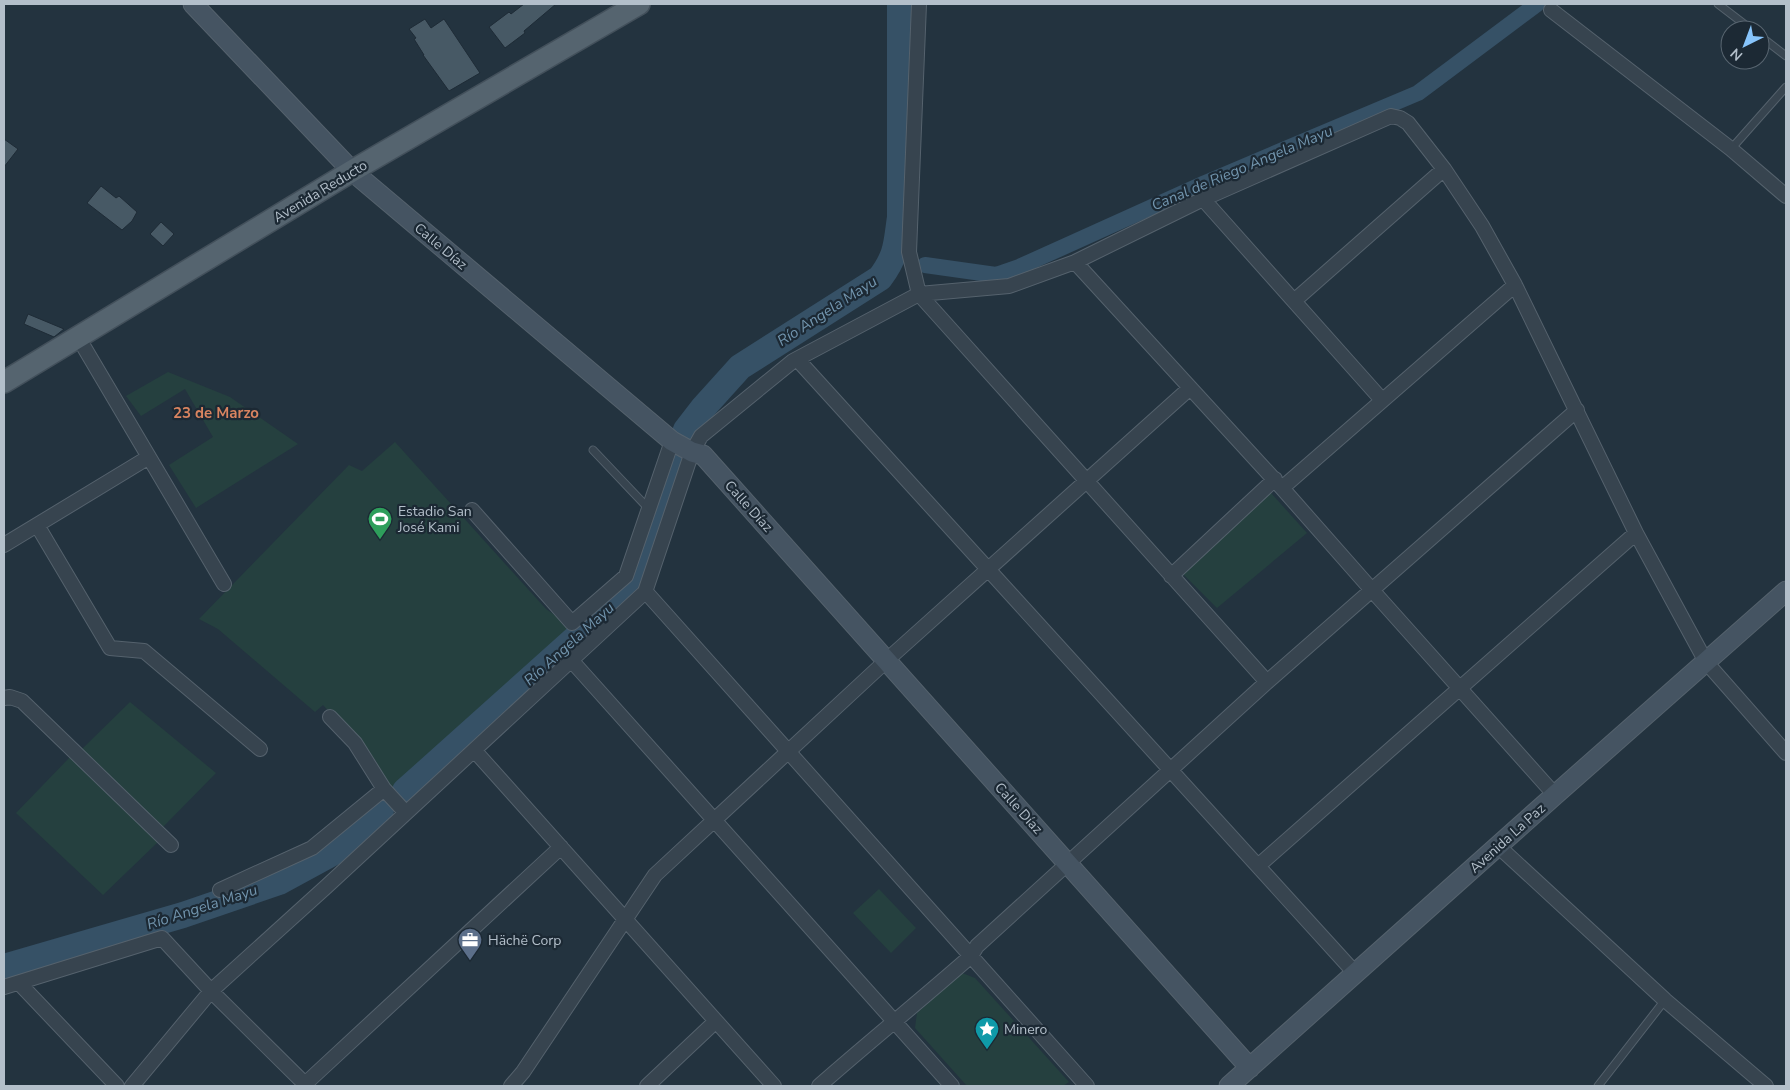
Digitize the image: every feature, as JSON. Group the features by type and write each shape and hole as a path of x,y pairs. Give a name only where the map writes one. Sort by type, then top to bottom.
{"main road":[{"name":"Avenida Reducto","path":"4,382 352,171 639,4"}],"street":[{"name":"Calle Díaz","path":"193,4 352,171 672,441 692,452 703,454 1250,1068"},
{"path":"919,4 909,252 919,294 1266,682"},
{"path":"1551,10 1731,149 1786,196"},
{"path":"132,1086 211,992 645,590 692,452 701,436 797,359 919,294 1009,286 1075,262 1203,199 1391,116 1400,118 1408,124 1444,169 1482,226 1515,285 1636,533 1706,662 1786,753"},
{"path":"1294,300 1444,169"},
{"path":"1203,199 1382,400"},
{"path":"1075,262 1279,483 1371,590 1555,795"},
{"path":"1171,576 1279,483 1382,400 1515,285"},
{"path":"78,337 224,584"},
{"path":"797,359 1355,973"},
{"path":"511,1086 523,1072 655,875 887,660 1190,388"},
{"path":"819,1086 971,956 977,946 1266,682 1577,410"},
{"path":"472,510 572,622 626,576 672,441"},
{"path":"4,545 149,457"},
{"path":"36,525 110,648 144,651 260,749"},
{"path":"1258,866 1636,533"},
{"path":"645,590 1087,1086"},
{"name":"Avenida La Paz","path":"1229,1086 1786,591"},
{"path":"571,660 952,1086"},
{"path":"4,698 10,697 22,701 171,845"},
{"path":"330,717 355,742 384,789 406,813"},
{"path":"474,750 774,1086"},
{"path":"220,890 312,848 384,789"},
{"path":"1498,846 1665,1000 1766,1086"},
{"path":"4,987 162,938 211,992 306,1085 561,847"},
{"path":"19,983 117,1086"},
{"path":"647,1086 716,1021"}],"lane":[{"path":"1718,4 1739,20"},
{"path":"1770,44 1786,56"},
{"path":"1731,149 1786,87"},
{"path":"593,450 648,508"},
{"path":"1598,1086 1665,1000"}],"green space":[{"path":"168,372 230,397 298,444 196,508 169,465 213,437 185,389 141,416 126,396"},
{"name":"Estadio San José Kami","path":"395,442 546,609 572,627 586,621 596,631 405,804 388,786 376,761 323,705 315,712 218,629 199,619 349,465 362,471"},
{"path":"1271,493 1307,533 1217,608 1182,573"},
{"path":"130,702 216,773 163,827 82,749"},
{"path":"70,757 158,842 103,895 16,813"},
{"path":"879,889 916,928 891,953 853,913"},
{"path":"962,973 975,978 1069,1082 1063,1086 967,1086 915,1028 917,1013"}],"building":[{"path":"524,4 556,4 524,31 525,33 505,48 489,27 509,12 511,14"},
{"path":"425,19 431,28 444,19 480,73 449,91 423,55 414,39 416,38 409,29"},
{"path":"4,139 18,149 4,167"},
{"path":"101,186 116,198 119,196 137,212 132,221 122,230 87,203"},
{"path":"161,222 174,234 163,246 150,234"},
{"path":"28,314 64,329 54,337 24,324"}],"waterway":[{"name":"Río Angela Mayu","path":"684,435 703,408 740,367 880,278 890,263 895,249 900,217 900,4"},
{"name":"Canal de Riego Angela Mayu","path":"925,265 996,275 1019,267 1205,183 1418,93 1537,4"},
{"name":"Río Angela Mayu","path":"405,791 635,585 676,459"},
{"name":"Río Angela Mayu","path":"4,967 183,915 279,882 336,851 381,810"}],"place":[{"name":"Estadio San José Kami","path":"380,540"},
{"name":"Hächë Corp","path":"470,961"},
{"name":"Minero","path":"987,1050"}],"district":[{"name":"23 de Marzo","path":"216,413"}]}
